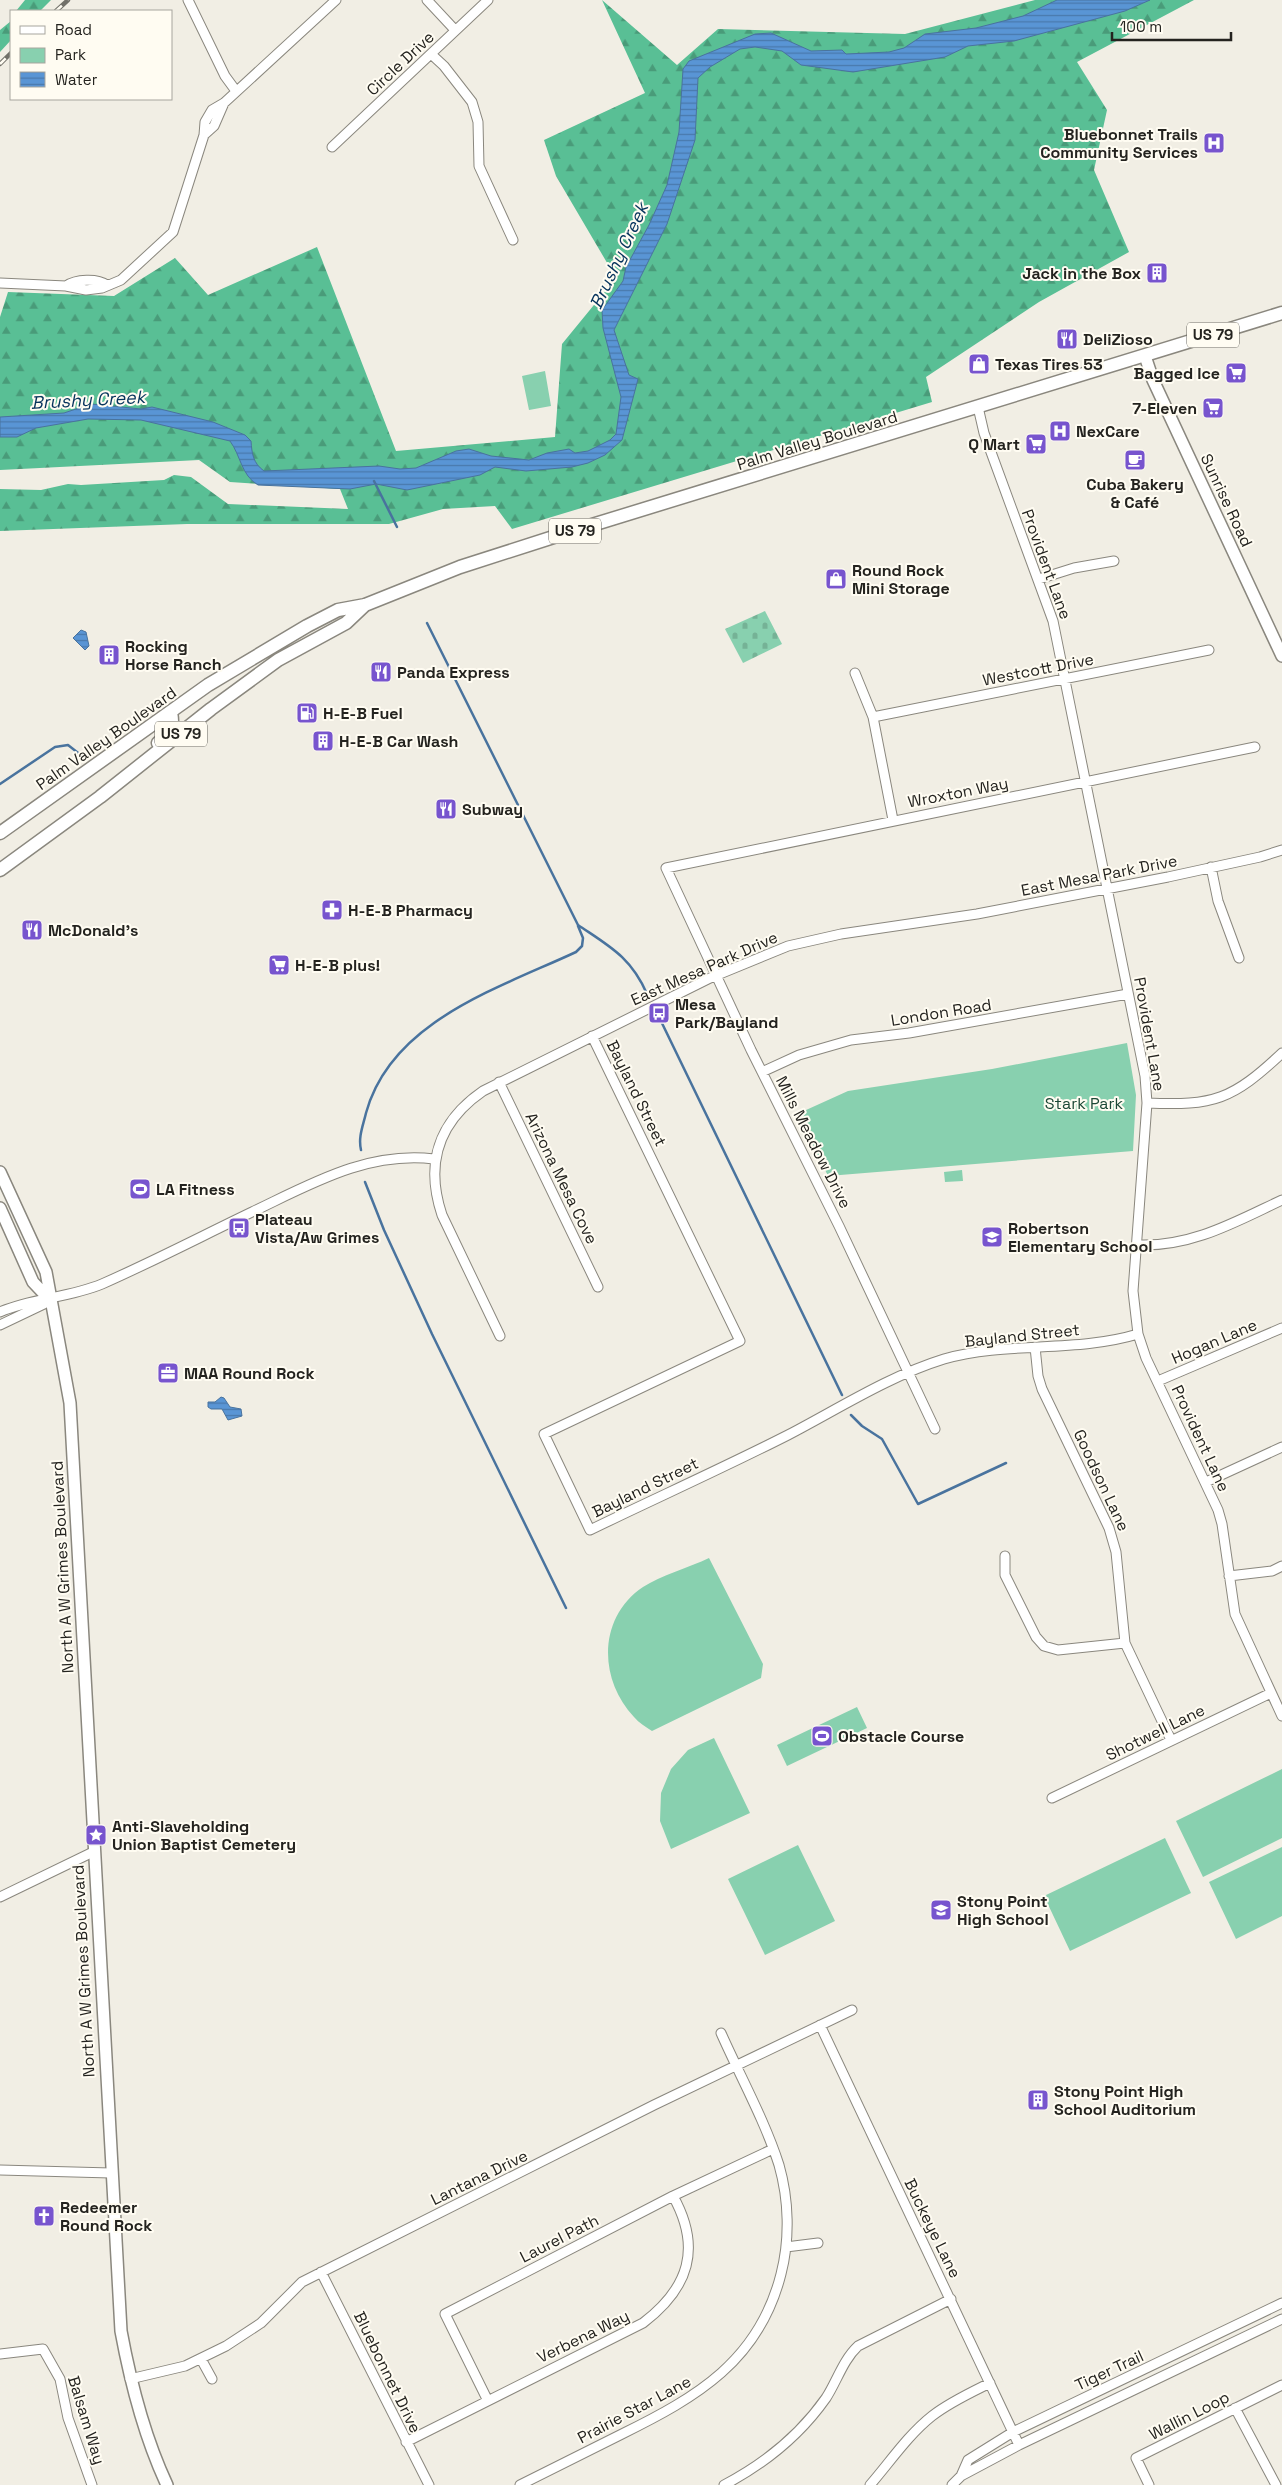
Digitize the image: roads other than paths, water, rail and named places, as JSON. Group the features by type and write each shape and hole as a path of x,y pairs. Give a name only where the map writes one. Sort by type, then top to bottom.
{"highway":[{"name":"Palm Valley Boulevard","path":"0,833 171,712 249,660 338,610 365,605 422,581 486,559 1282,313"},
{"name":"Palm Valley Boulevard","path":"0,870 100,797 211,709 271,665 346,623 365,605"},
{"path":"100,797 102,786 168,735 173,725 171,712"}],"main road":[{"name":"Sunrise Road","path":"1144,356 1152,380 1282,656"},
{"name":"North A W Grimes Boulevard","path":"0,1172 46,1272 70,1403 93,1852 121,2331 130,2378 149,2444 167,2485"},
{"path":"0,1208 33,1282 50,1300"}],"street":[{"path":"188,0 225,76 236,91"},
{"path":"0,284 66,286 71,282 100,281 107,285 121,280 173,232 204,135 205,122 212,110 224,103 336,0"},
{"path":"427,0 455,30"},
{"name":"Circle Drive","path":"332,147 488,0"},
{"path":"431,54 450,73 472,102 478,122 479,166 513,240"},
{"name":"Provident Lane","path":"978,407 984,432 1053,621 1145,1076 1147,1103 1138,1245 1133,1290 1138,1334 1206,1482 1222,1524 1234,1614 1282,1716"},
{"path":"1039,579 1074,568 1114,562"},
{"name":"Westcott Drive","path":"873,717 1209,650"},
{"path":"855,673 873,717 893,820"},
{"name":"Wroxton Way","path":"666,868 1255,747"},
{"name":"East Mesa Park Drive","path":"500,1336 442,1215 433,1176 434,1159 439,1145 460,1109 499,1082 717,975 762,955 814,939 976,914 1260,858 1282,850"},
{"path":"1211,867 1218,900 1239,958"},
{"name":"Mills Meadow Drive","path":"666,868 762,1072 935,1429"},
{"name":"London Road","path":"762,1072 799,1054 851,1040 909,1033 1128,994"},
{"name":"Bayland Street","path":"592,1036 740,1341 544,1434 590,1530 787,1436 909,1373 938,1361 970,1353 1103,1342 1138,1334"},
{"path":"1147,1103 1198,1104 1224,1096 1259,1075 1282,1054"},
{"name":"Arizona Mesa Cove","path":"499,1082 598,1287"},
{"path":"0,1312 14,1306 50,1300 100,1285 338,1172 391,1158 434,1159"},
{"path":"1138,1245 1166,1244 1194,1239 1282,1200"},
{"path":"0,1325 50,1300"},
{"name":"Hogan Lane","path":"1158,1381 1282,1328"},
{"name":"Goodson Lane","path":"1035,1347 1038,1376 1042,1388 1113,1540 1126,1643 1171,1740"},
{"path":"1206,1482 1282,1447"},
{"path":"1005,1556 1005,1575 1036,1637 1044,1646 1058,1650 1126,1643"},
{"path":"1230,1576 1272,1571 1282,1566"},
{"name":"Shotwell Lane","path":"1052,1798 1271,1693"},
{"path":"0,1897 93,1852"},
{"name":"Lantana Drive","path":"130,2378 185,2366 201,2358 261,2323 302,2282 735,2065 852,2010"},
{"name":"Buckeye Lane","path":"820,2025 1019,2445"},
{"name":"Prairie Star Lane","path":"520,2485 670,2410 716,2380 740,2355 763,2320 779,2282 786,2246 786,2205 779,2166 773,2149 721,2033"},
{"name":"Laurel Path","path":"488,2399 445,2314 673,2196 773,2149"},
{"path":"0,2170 111,2173"},
{"name":"Verbena Way","path":"406,2442 488,2399 643,2324 666,2304 682,2279 689,2249 686,2224 673,2196"},
{"path":"786,2246 818,2243"},
{"name":"Bluebonnet Drive","path":"322,2272 429,2485"},
{"path":"724,2485 762,2462 799,2430 826,2398 848,2357 858,2346 951,2299"},
{"name":"Tiger Trail","path":"952,2485 960,2476 968,2460 1013,2432 1282,2303"},
{"name":"Tiger Trail","path":"960,2476 1019,2445 1282,2319"},
{"name":"Balsam Way","path":"0,2354 43,2349 60,2378 68,2418 92,2485"},
{"path":"201,2358 212,2379"},
{"path":"870,2485 903,2444 928,2420 956,2400 990,2383"},
{"name":"Wallin Loop","path":"1149,2485 1136,2458 1282,2385"},
{"path":"1235,2408 1276,2485"}],"water":[{"path":"1057,0 1150,0 1125,11 1014,41 968,46 945,57 853,72 801,65 782,51 755,47 740,49 710,67 698,78 695,140 667,224 614,330 629,375 638,379 622,440 605,455 588,463 572,467 526,471 495,467 480,475 407,490 376,484 350,489 258,485 248,476 230,441 141,420 88,419 36,428 17,437 0,437 0,417 64,413 91,404 141,409 152,407 213,422 245,435 251,441 255,461 264,471 379,466 400,469 416,468 456,451 469,449 491,456 529,460 547,453 569,449 575,453 588,451 610,440 616,434 621,397 603,328 602,310 623,281 626,267 649,225 667,185 679,132 683,69 689,61 755,34 771,33 811,51 842,50 846,54 889,52 904,48 925,34 976,28 1023,16"},
{"path":"81,630 86,632 89,646 85,650 73,638"},
{"path":"221,1397 224,1398 230,1407 241,1409 242,1416 228,1420 222,1409 211,1409 208,1407 208,1402 215,1402"}],"waterway":[{"path":"374,481 397,527"},
{"path":"427,623 578,925 609,946 626,961 641,981 647,994"},
{"path":"0,784 55,747 68,745 82,756"},
{"path":"361,1150 360,1136 366,1113 379,1081 399,1054 423,1031 452,1012 514,979 576,952 582,946 583,938 578,926"},
{"path":"659,1017 842,1395"},
{"path":"365,1182 384,1230 432,1334 566,1608"},
{"path":"851,1415 862,1426 882,1439 918,1504 1006,1463"}],"railway":[{"path":"57,10 68,0"},
{"path":"0,64 10,54"}],"place":[{"name":"Bluebonnet Trails Community Services","path":"1214,143"},
{"name":"Jack in the Box","path":"1157,273"},
{"name":"DeliZioso","path":"1067,339"},
{"name":"Texas Tires 53","path":"979,364"},
{"name":"Bagged Ice","path":"1236,373"},
{"name":"7-Eleven","path":"1213,408"},
{"name":"NexCare","path":"1060,431"},
{"name":"Q Mart","path":"1036,444"},
{"name":"Cuba Bakery & Café","path":"1135,460"},
{"name":"Round Rock Mini Storage","path":"836,579"},
{"name":"Rocking Horse Ranch","path":"109,655"},
{"name":"Panda Express","path":"381,672"},
{"name":"H-E-B Fuel","path":"307,713"},
{"name":"H-E-B Car Wash","path":"323,741"},
{"name":"Subway","path":"446,809"},
{"name":"H-E-B Pharmacy","path":"332,910"},
{"name":"McDonald's","path":"32,930"},
{"name":"H-E-B plus!","path":"279,965"},
{"name":"Mesa Park/Bayland","path":"659,1013"},
{"name":"LA Fitness","path":"140,1189"},
{"name":"Plateau Vista/Aw Grimes","path":"239,1228"},
{"name":"Robertson Elementary School","path":"992,1237"},
{"name":"MAA Round Rock","path":"168,1373"},
{"name":"Obstacle Course","path":"822,1736"},
{"name":"Anti-Slaveholding Union Baptist Cemetery","path":"96,1835"},
{"name":"Stony Point High School","path":"941,1910"},
{"name":"Stony Point High School Auditorium","path":"1038,2100"},
{"name":"Redeemer Round Rock","path":"44,2216"}],"water label":[{"name":"Brushy Creek","path":"619,256"},
{"name":"Brushy Creek","path":"88,400"}],"park label":[{"name":"Stark Park","path":"1084,1103"}]}
